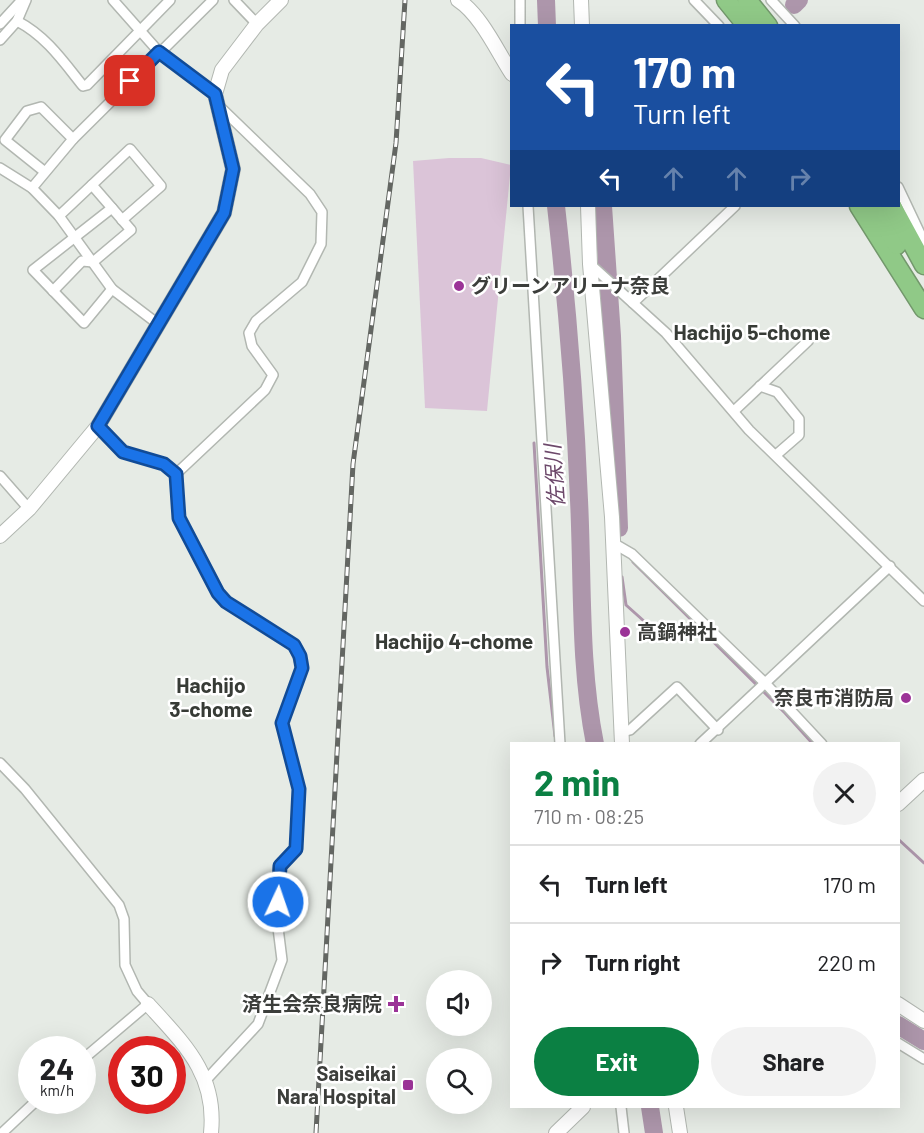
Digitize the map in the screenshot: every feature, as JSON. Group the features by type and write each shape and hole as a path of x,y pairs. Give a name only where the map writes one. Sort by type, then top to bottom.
{"highway":[{"path":"726,0 745,24"},
{"path":"747,0 773,17"},
{"path":"860,207 924,309"},
{"path":"875,207 924,297"},
{"path":"892,207 924,266"}],"street":[{"path":"0,40 17,21 24,0"},
{"path":"0,24 24,0"},
{"path":"113,0 159,52 217,99 310,194 322,212 321,244 302,282 256,321 249,333 252,346 273,375 265,390 176,474"},
{"path":"17,21 34,30 47,42 82,86 87,85 170,0"},
{"path":"32,188 73,139 213,0"},
{"path":"234,0 257,24"},
{"path":"0,536 29,509 98,426 224,213 233,169 217,99 222,70 257,24 281,0"},
{"path":"458,0 464,4 485,32 510,72"},
{"path":"520,0 520,24"},
{"path":"580,0 582,24"},
{"path":"694,0 717,24"},
{"path":"771,0 773,17 790,24"},
{"path":"45,172 5,140 27,111 41,106 73,139"},
{"path":"59,216 130,149 161,186 122,220"},
{"path":"0,168 32,188 59,216 112,289 158,324"},
{"path":"53,291 82,261 93,262 131,231 92,185"},
{"path":"900,191 924,242"},
{"path":"528,207 560,742"},
{"path":"588,207 590,264 613,543 622,738"},
{"path":"633,303 734,207"},
{"path":"112,208 33,270 84,324 112,289"},
{"path":"590,264 666,333 776,455 924,602"},
{"path":"734,411 808,341"},
{"path":"760,386 777,392 799,419 799,435 776,455"},
{"path":"98,426 123,452 164,464 176,474 179,518 218,593 226,602 294,645 300,656 302,668 282,723 299,789 296,849 280,866 277,920 282,960 258,1024 206,1080"},
{"path":"0,476 29,509"},
{"path":"613,543 632,554 766,684 820,742"},
{"path":"703,742 718,730 890,566"},
{"path":"622,738 677,687 718,730"},
{"path":"0,764 25,789 120,905 124,919 125,965 137,991 194,1054 206,1080 213,1121 212,1133"},
{"path":"900,802 924,780"},
{"path":"96,1048 148,1004"},
{"path":"900,1005 924,1021"},
{"path":"900,1044 924,1059"},
{"path":"556,1133 582,1108"},
{"path":"621,1108 624,1133"},
{"path":"676,1108 680,1133"},
{"path":"2,1133 22,1114"}],"shaded area":[{"name":"グリーンアリーナ奈良","path":"481,158 510,165 487,411 425,408 413,161"}],"waterway":[{"name":"佐保川","path":"546,0 547,24"},
{"path":"794,5 799,0"},
{"name":"佐保川","path":"556,207 575,426 586,684 595,742"},
{"path":"603,207 612,336 619,528"},
{"path":"534,443 547,667 555,736"},
{"path":"633,562 811,742"},
{"path":"622,577 626,605 664,639"},
{"path":"900,841 924,863"},
{"path":"900,1026 924,1041"},
{"name":"佐保川","path":"650,1108 654,1133"}],"railway":[{"path":"316,1133 353,464 396,143 405,0"}],"place":[{"name":"グリーンアリーナ奈良","path":"459,286"},
{"name":"高鍋神社","path":"625,632"},
{"name":"奈良市消防局","path":"906,698"},
{"name":"済生会奈良病院","path":"396,1004"},
{"name":"Saiseikai Nara Hospital","path":"408,1085"}],"district":[{"name":"Hachijo 5-chome","path":"752,333"},
{"name":"Hachijo 4-chome","path":"454,642"},
{"name":"Hachijo 3-chome","path":"211,698"}],"route":[{"path":"130,81 159,52 215,94 233,169 224,213 98,426 123,452 164,464 176,474 179,518 218,593 226,602 294,645 300,656 302,668 282,723 291,767 299,789 296,849 280,866 278,902"}]}
